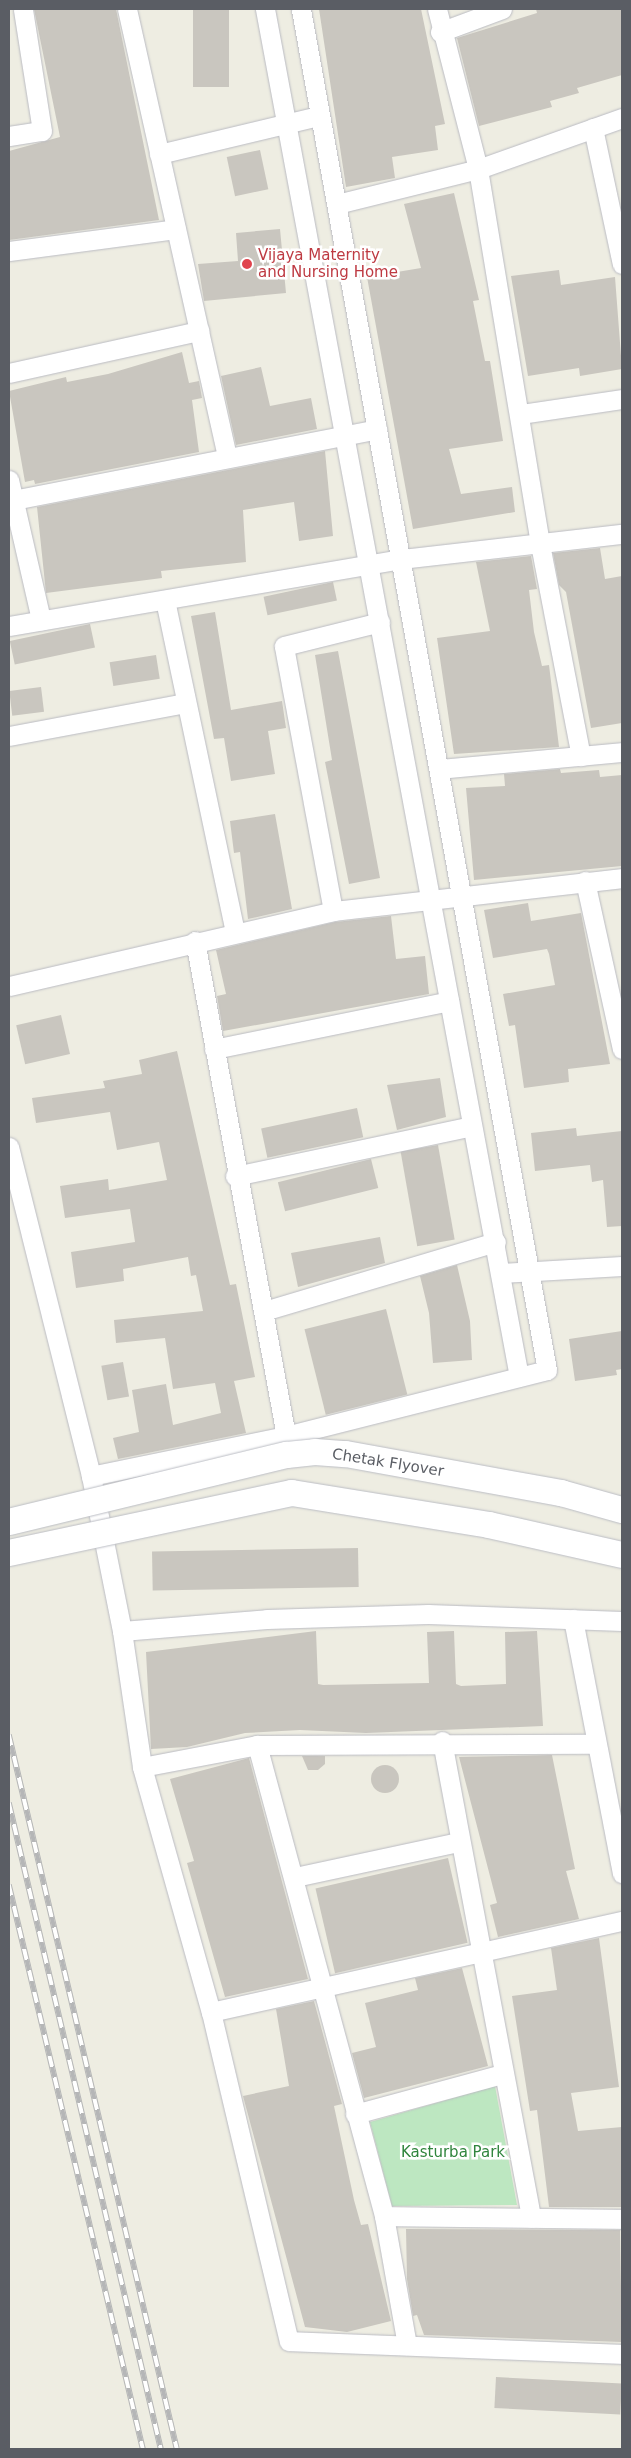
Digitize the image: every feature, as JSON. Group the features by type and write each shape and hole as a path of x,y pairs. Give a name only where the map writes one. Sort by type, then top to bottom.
{"main road":[{"name":"Chetak Flyover","path":"9,1522 278,1457 315,1452 346,1454 561,1493 622,1510"},
{"path":"9,1553 292,1493 489,1525 622,1556"}],"street":[{"path":"9,136 42,131 23,9"},
{"path":"127,9 227,457"},
{"path":"265,9 310,239 432,897 472,1126 502,1273 519,1376"},
{"path":"91,1476 286,1436 547,1370 532,1271 377,430 343,233 319,116 301,9"},
{"path":"437,9 440,32 478,169 521,414 540,544 581,756"},
{"path":"440,32 502,9"},
{"path":"159,154 319,116"},
{"path":"337,204 478,169 622,118"},
{"path":"593,128 622,264"},
{"path":"9,251 176,229"},
{"path":"310,239 343,233"},
{"path":"9,374 199,331"},
{"path":"521,414 622,398"},
{"path":"13,500 346,434 377,430"},
{"path":"9,480 41,620"},
{"path":"9,626 401,559 622,534"},
{"path":"164,600 235,934"},
{"path":"333,911 284,646 380,622"},
{"path":"9,736 186,703"},
{"path":"439,769 622,752"},
{"path":"9,986 194,941 235,934 333,911 462,893 622,878"},
{"path":"585,881 622,1050"},
{"path":"194,941 235,1176 264,1311 286,1436"},
{"path":"214,1049 450,1001"},
{"path":"235,1176 472,1126"},
{"path":"9,1146 91,1476 122,1631 142,1767 211,2012 289,2341 622,2354"},
{"path":"264,1311 496,1242"},
{"path":"502,1273 622,1266"},
{"path":"122,1631 267,1619 428,1614 622,1621"},
{"path":"573,1619 594,1744 622,1873"},
{"path":"142,1767 257,1745 442,1742 594,1744"},
{"path":"442,1742 458,1842 483,1952 502,2074 531,2218"},
{"path":"257,1745 295,1877 355,2114 384,2216 407,2345"},
{"path":"295,1877 458,1842"},
{"path":"211,2012 323,1990 622,1921"},
{"path":"355,2114 502,2074"},
{"path":"384,2216 622,2219"}],"green space":[{"name":"Kasturba Park","path":"495,2086 517,2205 392,2206 370,2122"}],"building":[{"path":"34,9 116,9 159,220 9,240 9,151 60,137"},
{"path":"193,9 229,9 229,87 193,87"},
{"path":"319,9 421,9 445,124 435,126 438,150 392,157 395,178 346,187"},
{"path":"536,9 622,9 622,75 577,88 579,93 550,101 552,107 479,126 457,38 537,13"},
{"path":"260,150 268,189 235,196 227,157"},
{"path":"454,193 479,300 473,301 485,361 490,361 503,441 449,449 461,494 512,487 515,512 413,529 367,277 421,268 404,204"},
{"path":"280,229 286,293 204,301 198,264 238,261 236,233"},
{"path":"559,270 561,285 615,277 622,369 580,376 579,368 528,376 511,276"},
{"path":"182,352 189,383 199,381 202,398 192,400 199,452 35,484 34,480 25,482 9,391 66,377 67,382 108,374"},
{"path":"261,367 270,406 311,398 317,429 236,445 221,376"},
{"path":"325,451 333,536 299,541 294,502 243,510 246,562 161,571 162,578 46,593 37,507"},
{"path":"600,548 605,579 622,576 622,723 591,728 566,592 559,585 553,553"},
{"path":"531,556 537,589 529,590 534,632 542,666 549,665 559,747 454,754 437,638 490,631 476,562"},
{"path":"333,582 337,601 268,615 264,597"},
{"path":"215,612 231,710 282,701 286,728 268,731 275,774 231,781 224,738 214,739 191,616"},
{"path":"90,624 95,647 15,665 10,641"},
{"path":"338,651 380,878 349,884 325,762 332,760 315,655"},
{"path":"156,655 160,679 113,686 110,662"},
{"path":"41,687 44,712 12,716 9,691"},
{"path":"560,769 561,773 599,770 600,777 622,775 622,866 474,880 466,788 505,786 504,774"},
{"path":"275,814 292,909 248,919 240,852 234,853 230,821"},
{"path":"528,903 531,921 581,913 610,1064 568,1069 569,1082 524,1088 515,1025 509,1026 503,994 555,985 549,954 547,949 493,958 484,910"},
{"path":"391,916 396,959 425,956 429,994 223,1031 217,996 226,994 216,950 335,922"},
{"path":"61,1015 70,1054 25,1064 16,1025"},
{"path":"177,1051 230,1285 236,1284 255,1377 234,1381 246,1433 118,1459 113,1438 139,1432 132,1390 166,1384 173,1425 221,1413 215,1383 173,1389 165,1338 116,1343 114,1320 203,1311 196,1275 191,1276 188,1257 123,1269 124,1281 76,1288 71,1252 135,1242 130,1209 65,1218 60,1186 108,1179 109,1190 167,1180 159,1142 117,1150 110,1112 36,1123 32,1098 105,1088 103,1081 142,1074 139,1060"},
{"path":"440,1078 446,1117 397,1130 387,1085"},
{"path":"357,1108 363,1137 267,1158 261,1128"},
{"path":"576,1128 577,1136 622,1131 622,1226 607,1227 603,1180 592,1182 590,1165 535,1171 531,1133"},
{"path":"438,1145 455,1240 417,1246 401,1152"},
{"path":"371,1159 378,1188 285,1211 278,1182"},
{"path":"380,1237 385,1263 298,1287 291,1253"},
{"path":"457,1265 470,1321 472,1360 433,1363 429,1313 420,1276"},
{"path":"386,1309 407,1394 326,1415 304,1329"},
{"path":"622,1331 622,1369 616,1370 617,1375 575,1381 569,1339"},
{"path":"123,1362 129,1396 107,1400 101,1366"},
{"path":"358,1548 359,1587 153,1591 152,1552"},
{"path":"316,1631 318,1684 323,1685 429,1683 427,1632 454,1631 456,1684 461,1686 506,1684 505,1632 537,1631 543,1726 366,1733 300,1730 245,1733 187,1747 151,1749 146,1652"},
{"path":"552,1755 575,1869 566,1871 579,1919 498,1937 490,1905 497,1903 459,1757"},
{"path":"302,1756 325,1756 325,1764 318,1770 308,1770"},
{"path":"249,1758 308,1979 225,1997 187,1863 194,1861 170,1779"},
{"path":"385,1765 395,1769 399,1779 395,1789 385,1793 375,1789 371,1779 375,1769"},
{"path":"448,1858 468,1943 335,1973 315,1889"},
{"path":"599,1938 619,2087 571,2093 578,2131 622,2127 622,2207 549,2207 537,2110 530,2111 512,1996 557,1990 551,1948"},
{"path":"462,1968 488,2066 364,2098 352,2053 376,2047 365,2003 418,1990 415,1978"},
{"path":"314,2001 342,2104 334,2106 354,2200 361,2225 368,2224 391,2321 347,2332 305,2327 243,2096 289,2086 276,2009"},
{"path":"406,2229 620,2230 622,2342 424,2335 417,2315 413,2316 407,2279"},
{"path":"496,2377 622,2384 620,2415 494,2408"}],"railway":[{"path":"9,1735 177,2449"},
{"path":"9,1803 161,2449"},
{"path":"9,1885 143,2449"}],"place":[{"name":"Vijaya Maternity and Nursing Home","path":"247,264"}]}
